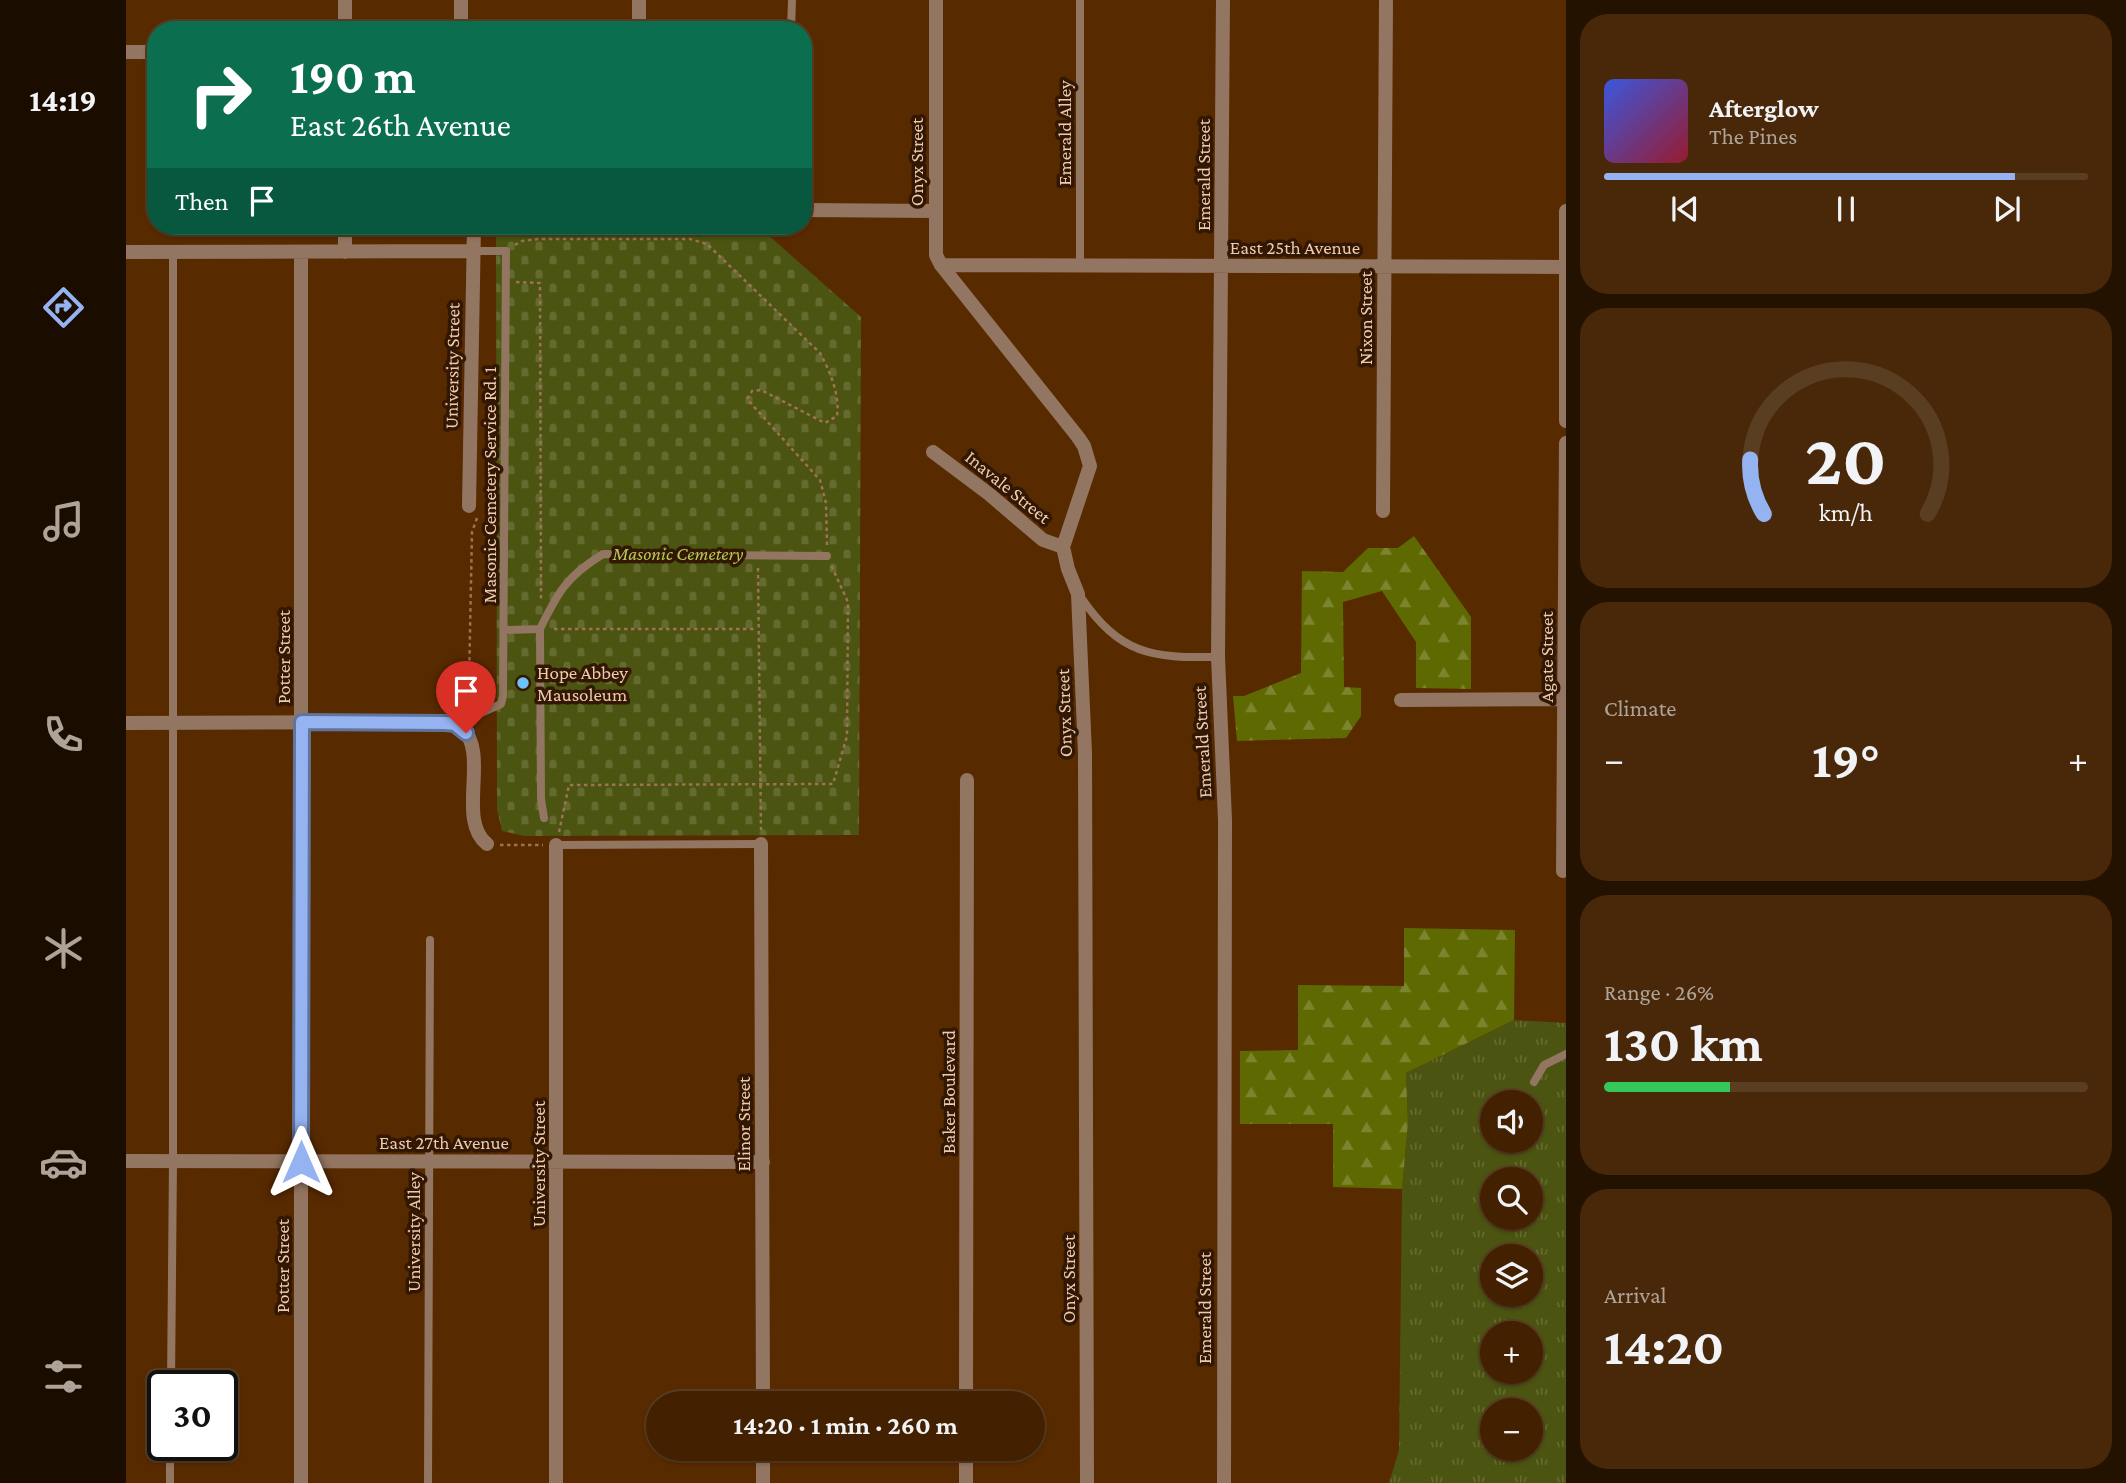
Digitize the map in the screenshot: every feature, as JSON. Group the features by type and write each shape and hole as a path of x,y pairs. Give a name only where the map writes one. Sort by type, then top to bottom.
{"street":[{"path":"345,0 345,21"},
{"path":"461,0 461,21"},
{"path":"639,0 639,21"},
{"name":"Onyx Street","path":"936,0 936,255 941,265 1084,446 1090,466 1063,547 1064,558 1078,594 1085,753 1087,1483"},
{"name":"Emerald Street","path":"1223,0 1218,657 1225,820 1224,1483"},
{"name":"Nixon Street","path":"1383,511 1386,0"},
{"path":"126,52 147,51"},
{"path":"812,210 936,211"},
{"path":"1566,211 1566,421"},
{"path":"345,235 345,252"},
{"name":"University Street","path":"469,502 474,235"},
{"path":"126,252 473,251"},
{"name":"Potter Street","path":"301,252 301,1483"},
{"name":"East 25th Avenue","path":"941,265 1566,267"},
{"name":"Agate Street","path":"1563,871 1566,443"},
{"name":"Inavale Street","path":"933,452 989,494 1043,540 1063,547"},
{"path":"1401,700 1565,699"},
{"path":"126,723 455,724 470,740 475,823 479,836 487,844"},
{"name":"Baker Boulevard","path":"966,1391 967,780"},
{"name":"Elinor Street","path":"761,844 763,1391"},
{"name":"University Street","path":"556,845 556,1483"},
{"name":"East 27th Avenue","path":"126,1161 763,1162"},
{"path":"763,1461 763,1483"},
{"path":"966,1461 966,1483"}],"lane":[{"path":"791,21 792,0"},
{"name":"Emerald Alley","path":"1080,0 1080,266"},
{"path":"473,251 506,251"},
{"name":"Masonic Cemetery Service Rd. 1","path":"461,728 474,716 501,704 503,696 506,251"},
{"path":"171,1370 173,252"},
{"path":"544,818 541,799 540,629 558,592 581,567 603,554 827,556"},
{"path":"1078,594 1090,612 1109,630 1146,653 1171,657 1218,657"},
{"path":"504,629 540,629"},
{"path":"556,845 761,844"},
{"name":"University Alley","path":"428,1483 430,940"},
{"path":"1534,1082 1544,1065 1566,1054"},
{"path":"170,1461 170,1483"}],"path":[{"path":"487,844 556,845 569,785 833,784 847,736 848,602 827,556 826,503 820,481 747,399 752,391 761,390 825,422 837,416 839,406 828,367 820,353 707,244 690,239 538,239 522,241 506,251"},
{"path":"506,282 540,283 541,598 549,610"},
{"path":"469,502 477,503 479,512 472,532 469,683 483,712"},
{"path":"758,556 761,844"},
{"path":"540,629 758,629"}],"green space":[{"name":"Masonic Cemetery","path":"496,235 768,235 861,317 859,835 524,836 502,831 497,809"},
{"path":"1414,536 1471,617 1471,689 1416,688 1416,642 1382,591 1343,602 1344,687 1361,688 1361,716 1346,738 1237,741 1233,696 1244,696 1301,673 1302,571 1343,572 1368,548 1398,548"},
{"path":"1404,928 1515,930 1514,1020 1406,1073 1408,1123 1402,1189 1333,1187 1333,1124 1240,1124 1240,1051 1298,1050 1298,985 1404,986"},
{"path":"1514,1020 1566,1023 1566,1483 1389,1483 1399,1450 1402,1189 1408,1123 1406,1073"}],"place":[{"name":"Hope Abbey Mausoleum","path":"523,683"}],"route":[{"path":"301,1162 302,722 446,723 455,724 466,733"}]}
